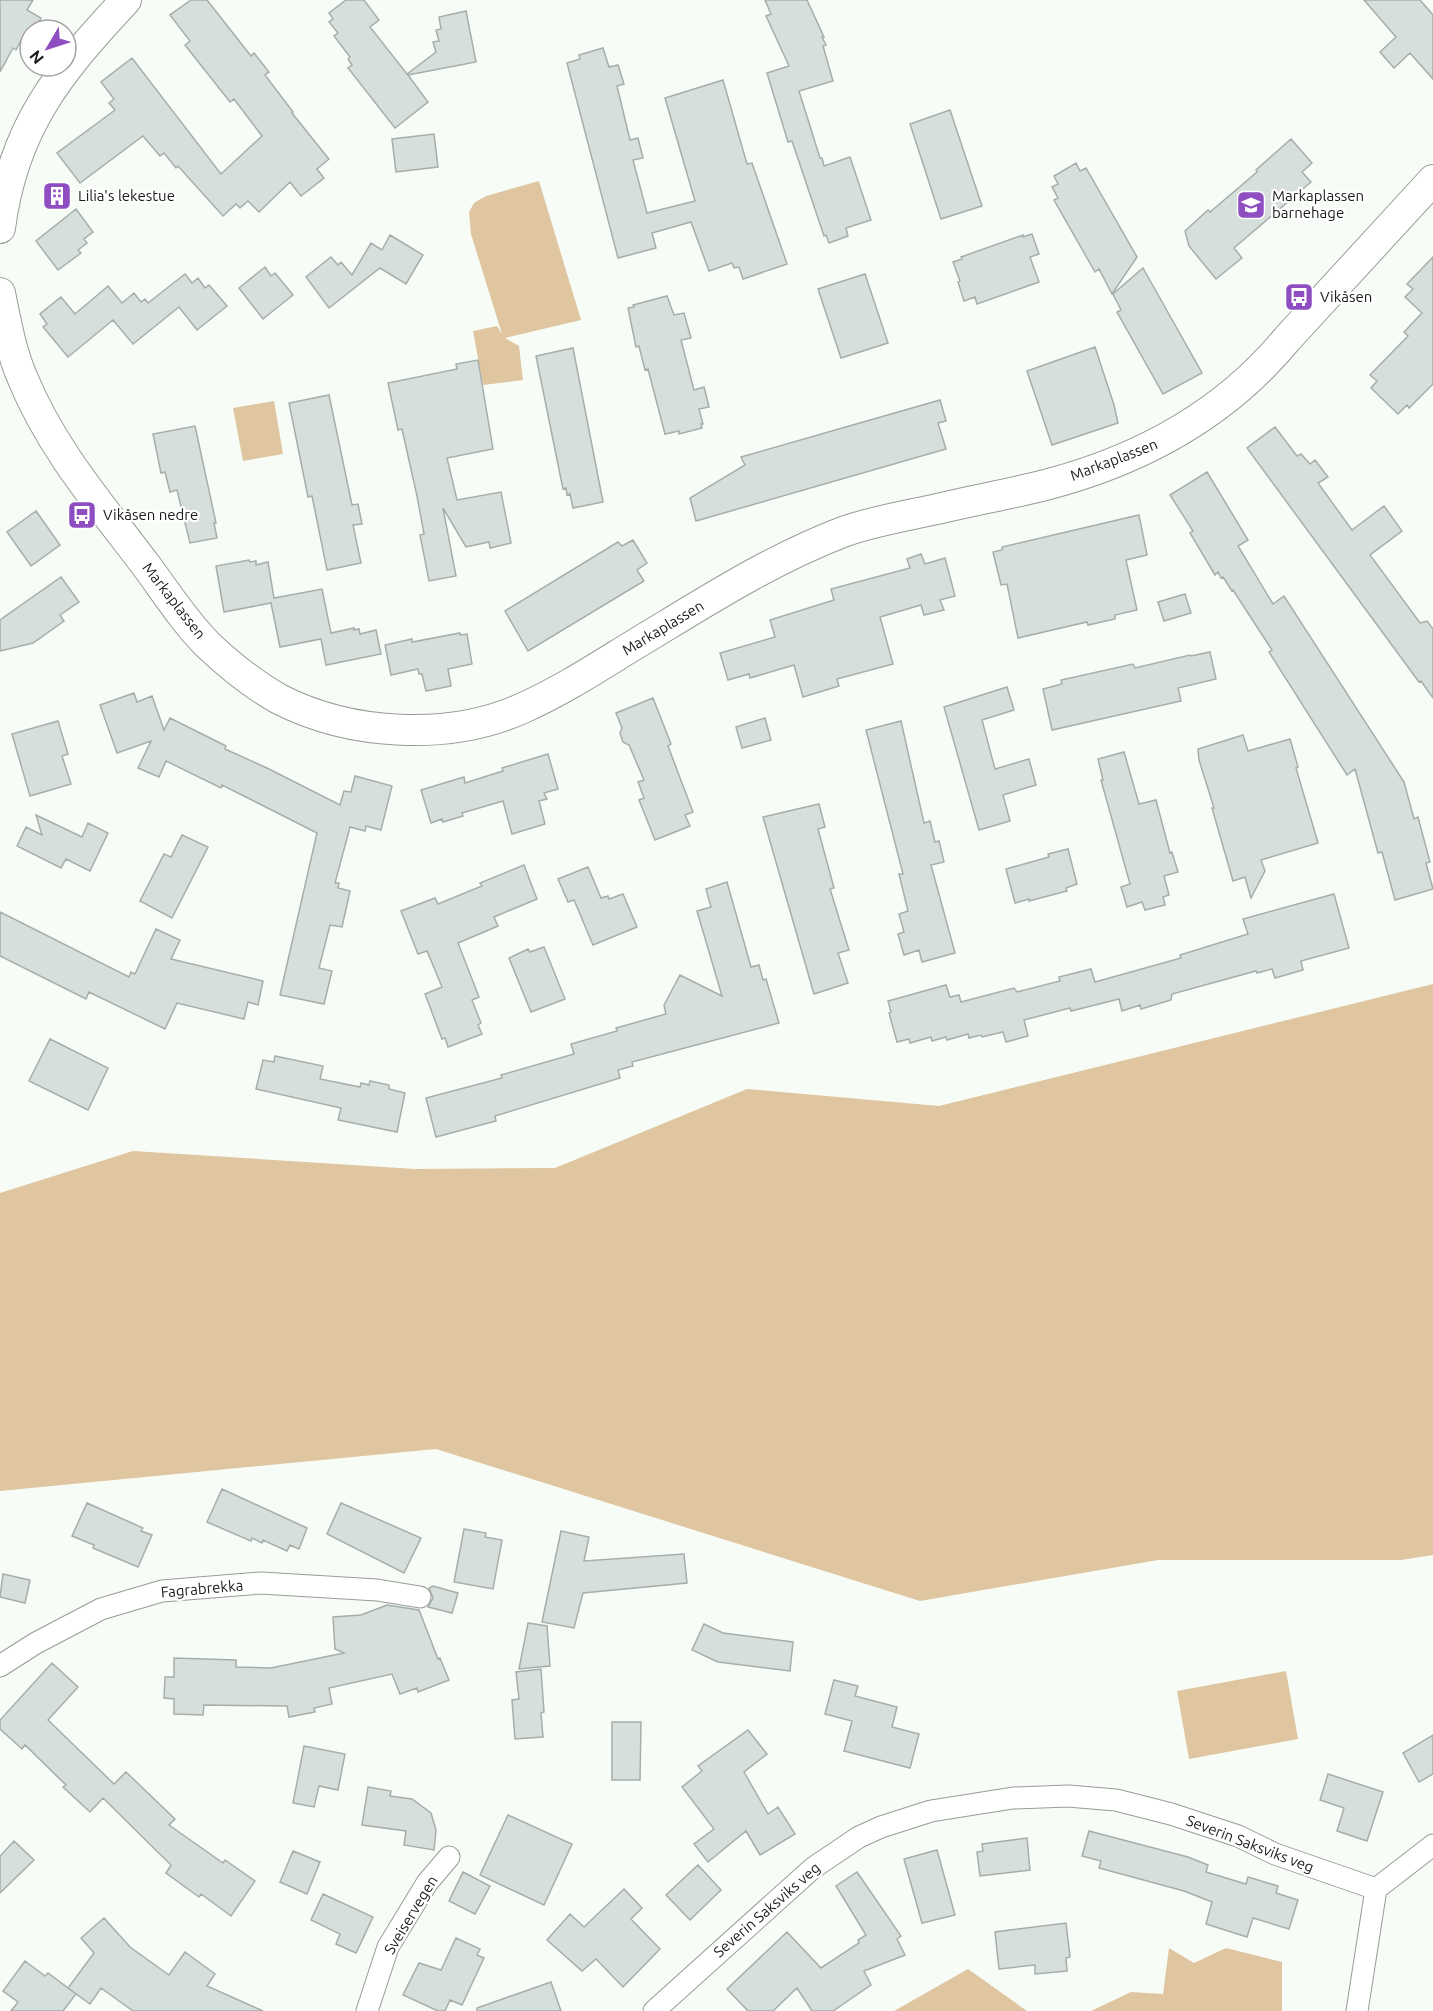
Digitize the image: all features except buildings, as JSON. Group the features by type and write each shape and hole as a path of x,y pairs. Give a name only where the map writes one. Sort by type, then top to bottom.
{"street":[{"path":"0,228 3,201 14,162 37,110 62,72 126,0"},
{"name":"Markaplassen","path":"0,293 9,338 21,377 36,409 66,460 176,608 207,644 245,676 271,693 314,713 371,728 433,730 472,724 520,710 567,687 697,607 782,558 812,544 856,528 1048,484 1092,471 1140,453 1167,439 1227,398 1266,365 1287,339 1433,180"},
{"name":"Fagrabrekka","path":"0,1666 36,1643 101,1609 162,1591 261,1583 378,1590 420,1597"},
{"name":"Severin Saksviks veg","path":"654,2011 813,1868 859,1837 931,1810 1013,1798 1068,1796 1116,1800 1171,1814 1238,1836 1275,1854 1376,1889"},
{"path":"1357,2011 1376,1889 1433,1845"},
{"name":"Sveiservegen","path":"367,2011 388,1947 428,1883 449,1857"}],"shaded area":[{"path":"539,181 581,320 505,338 519,346 523,380 483,385 473,331 497,326 502,334 471,234 469,212 474,203 486,196"},
{"path":"274,401 283,454 243,461 233,408"},
{"path":"1433,984 1433,1555 1401,1560 1158,1560 920,1601 436,1449 0,1491 0,1193 133,1151 415,1169 555,1168 747,1089 939,1106"},
{"path":"1286,1671 1298,1739 1189,1759 1177,1691"},
{"path":"1169,1948 1194,1963 1226,1948 1282,1962 1282,2011 1091,2011 1131,1992 1163,1994"},
{"path":"968,1969 1027,2011 894,2011"}],"place":[{"name":"Lilia's lekestue","path":"57,196"},
{"name":"Markaplassen barnehage","path":"1251,205"},
{"name":"Vikåsen","path":"1299,297"},
{"name":"Vikåsen nedre","path":"82,515"}]}
